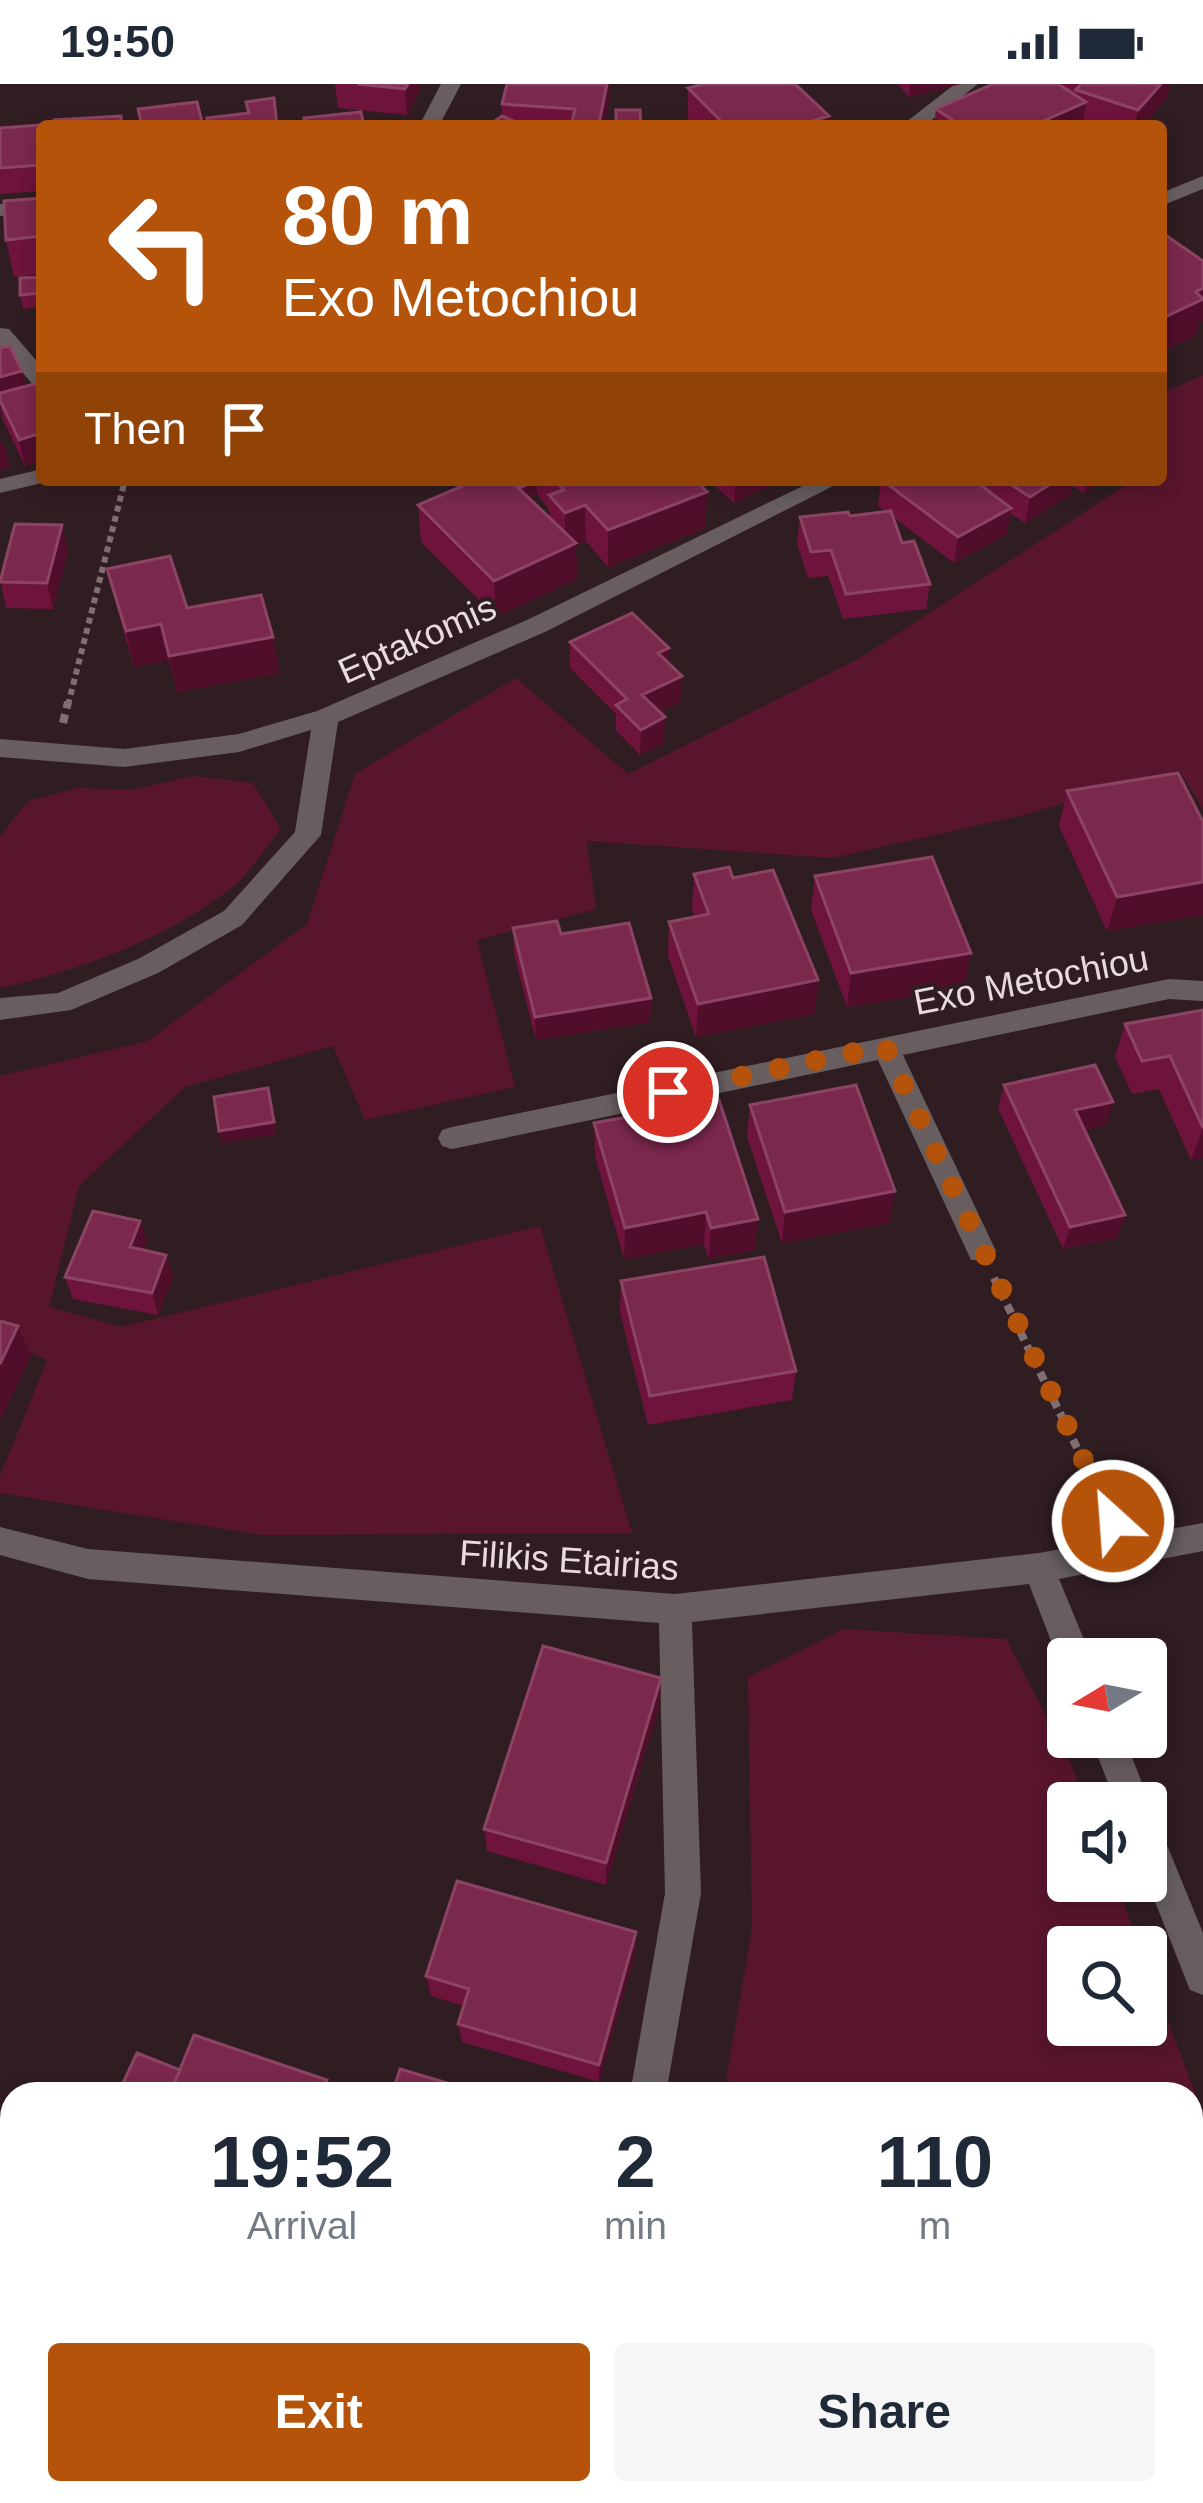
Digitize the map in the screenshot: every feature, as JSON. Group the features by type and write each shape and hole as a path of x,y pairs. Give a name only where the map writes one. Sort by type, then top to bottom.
{"street":[{"path":"432,120 452,84"},
{"path":"919,120 968,84"},
{"path":"1167,197 1203,182"},
{"path":"0,210 36,206"},
{"path":"1,334 36,374"},
{"path":"0,487 36,478"},
{"name":"Eptakomis","path":"2,752 124,758 239,743 326,718 536,626 821,486"},
{"path":"0,1009 62,1003 148,966 233,918 308,835 326,718"},
{"name":"Exo Metochiou","path":"452,1138 1169,988 1203,991"},
{"path":"885,1046 981,1251"},
{"name":"Filikis Etairias","path":"0,1541 88,1564 675,1609 1039,1568 1203,1537"},
{"path":"1039,1568 1067,1638"},
{"path":"650,2082 683,1894 675,1609"},
{"path":"1167,1887 1203,1977"}],"path":[{"path":"55,753 123,486"},
{"path":"981,1251 1128,1551"}],"shaded area":[{"path":"1203,375 1203,809 1179,770 1023,815 832,858 587,841 596,909 477,940 515,1087 365,1120 333,1046 185,1087 79,1186 49,1307 121,1327 540,1226 632,1533 261,1535 0,1493 0,1476 47,1360 0,1341 0,1076 148,1041 307,924 355,774 516,678 628,774 860,658 1125,486 1167,486 1167,391"},
{"path":"194,776 253,783 281,829 241,879 200,910 146,940 59,973 0,988 0,836 28,801 78,788 130,790"},
{"path":"844,1629 1006,1639 1047,1718 1047,1758 1068,1758 1077,1782 1047,1782 1047,1902 1123,1902 1132,1926 1047,1926 1047,2046 1167,2046 1167,2019 1191,2082 726,2082 752,1928 748,1677"}],"building":[{"path":"357,84 408,84 405,89"},
{"path":"507,84 607,84 600,120 572,120 575,109 502,104"},
{"path":"795,84 829,116 720,120 688,88"},
{"path":"993,84 1058,84 1086,102 1046,120 952,120 936,109"},
{"path":"1081,84 1161,84 1138,110 1076,90"},
{"path":"274,98 276,120 208,120 249,113 246,102"},
{"path":"197,102 202,120 141,120 138,109"},
{"path":"616,110 640,110 641,120 616,120"},
{"path":"361,112 363,120 304,120"},
{"path":"121,116 121,120 54,120"},
{"path":"36,125 36,165 0,168 0,128"},
{"path":"36,198 36,237 6,240 4,201"},
{"path":"1167,236 1203,261 1203,288 1196,292 1203,299 1167,316"},
{"path":"36,277 36,294 20,295 20,278"},
{"path":"10,346 22,371 0,377 0,348"},
{"path":"36,384 36,435 19,440 0,393"},
{"path":"462,486 516,486 576,543 494,581 418,505"},
{"path":"560,486 702,486 707,492 608,530 585,505 565,513 549,495 564,490"},
{"path":"890,486 982,486 1011,508 958,537"},
{"path":"1013,486 1047,486 1030,497"},
{"path":"891,511 902,543 914,541 930,584 846,594 831,550 811,552 800,517"},
{"path":"15,524 62,525 47,583 0,582"},
{"path":"170,556 187,608 261,595 273,637 169,656 161,624 126,631 107,569"},
{"path":"632,613 669,648 658,653 682,676 642,695 665,717 641,730 616,705 627,699 570,642"},
{"path":"1178,773 1203,822 1203,882 1117,897 1067,791"},
{"path":"932,857 971,953 851,973 815,876"},
{"path":"729,867 733,878 773,870 818,980 698,1004 669,922 709,914 694,874"},
{"path":"557,921 561,934 629,923 651,998 535,1017 513,928"},
{"path":"1203,1010 1203,1128 1170,1056 1142,1061 1125,1024"},
{"path":"1095,1065 1113,1102 1075,1110 1125,1215 1070,1227 1004,1085"},
{"path":"856,1085 895,1191 785,1212 750,1105"},
{"path":"268,1088 274,1122 219,1131 214,1097"},
{"path":"719,1100 758,1219 711,1228 706,1212 625,1228 594,1123"},
{"path":"93,1211 140,1221 130,1247 166,1255 152,1293 65,1277"},
{"path":"764,1257 796,1371 650,1396 621,1281"},
{"path":"0,1321 18,1326 0,1364"},
{"path":"543,1646 661,1678 606,1863 484,1829"},
{"path":"457,1881 636,1932 599,2065 458,2024 469,1989 426,1976"},
{"path":"194,2035 327,2080 326,2082 175,2082"},
{"path":"137,2053 180,2070 174,2082 124,2082"},
{"path":"400,2069 444,2082 396,2082"}],"route":[{"path":"668,1092 885,1046 1113,1521"}]}
